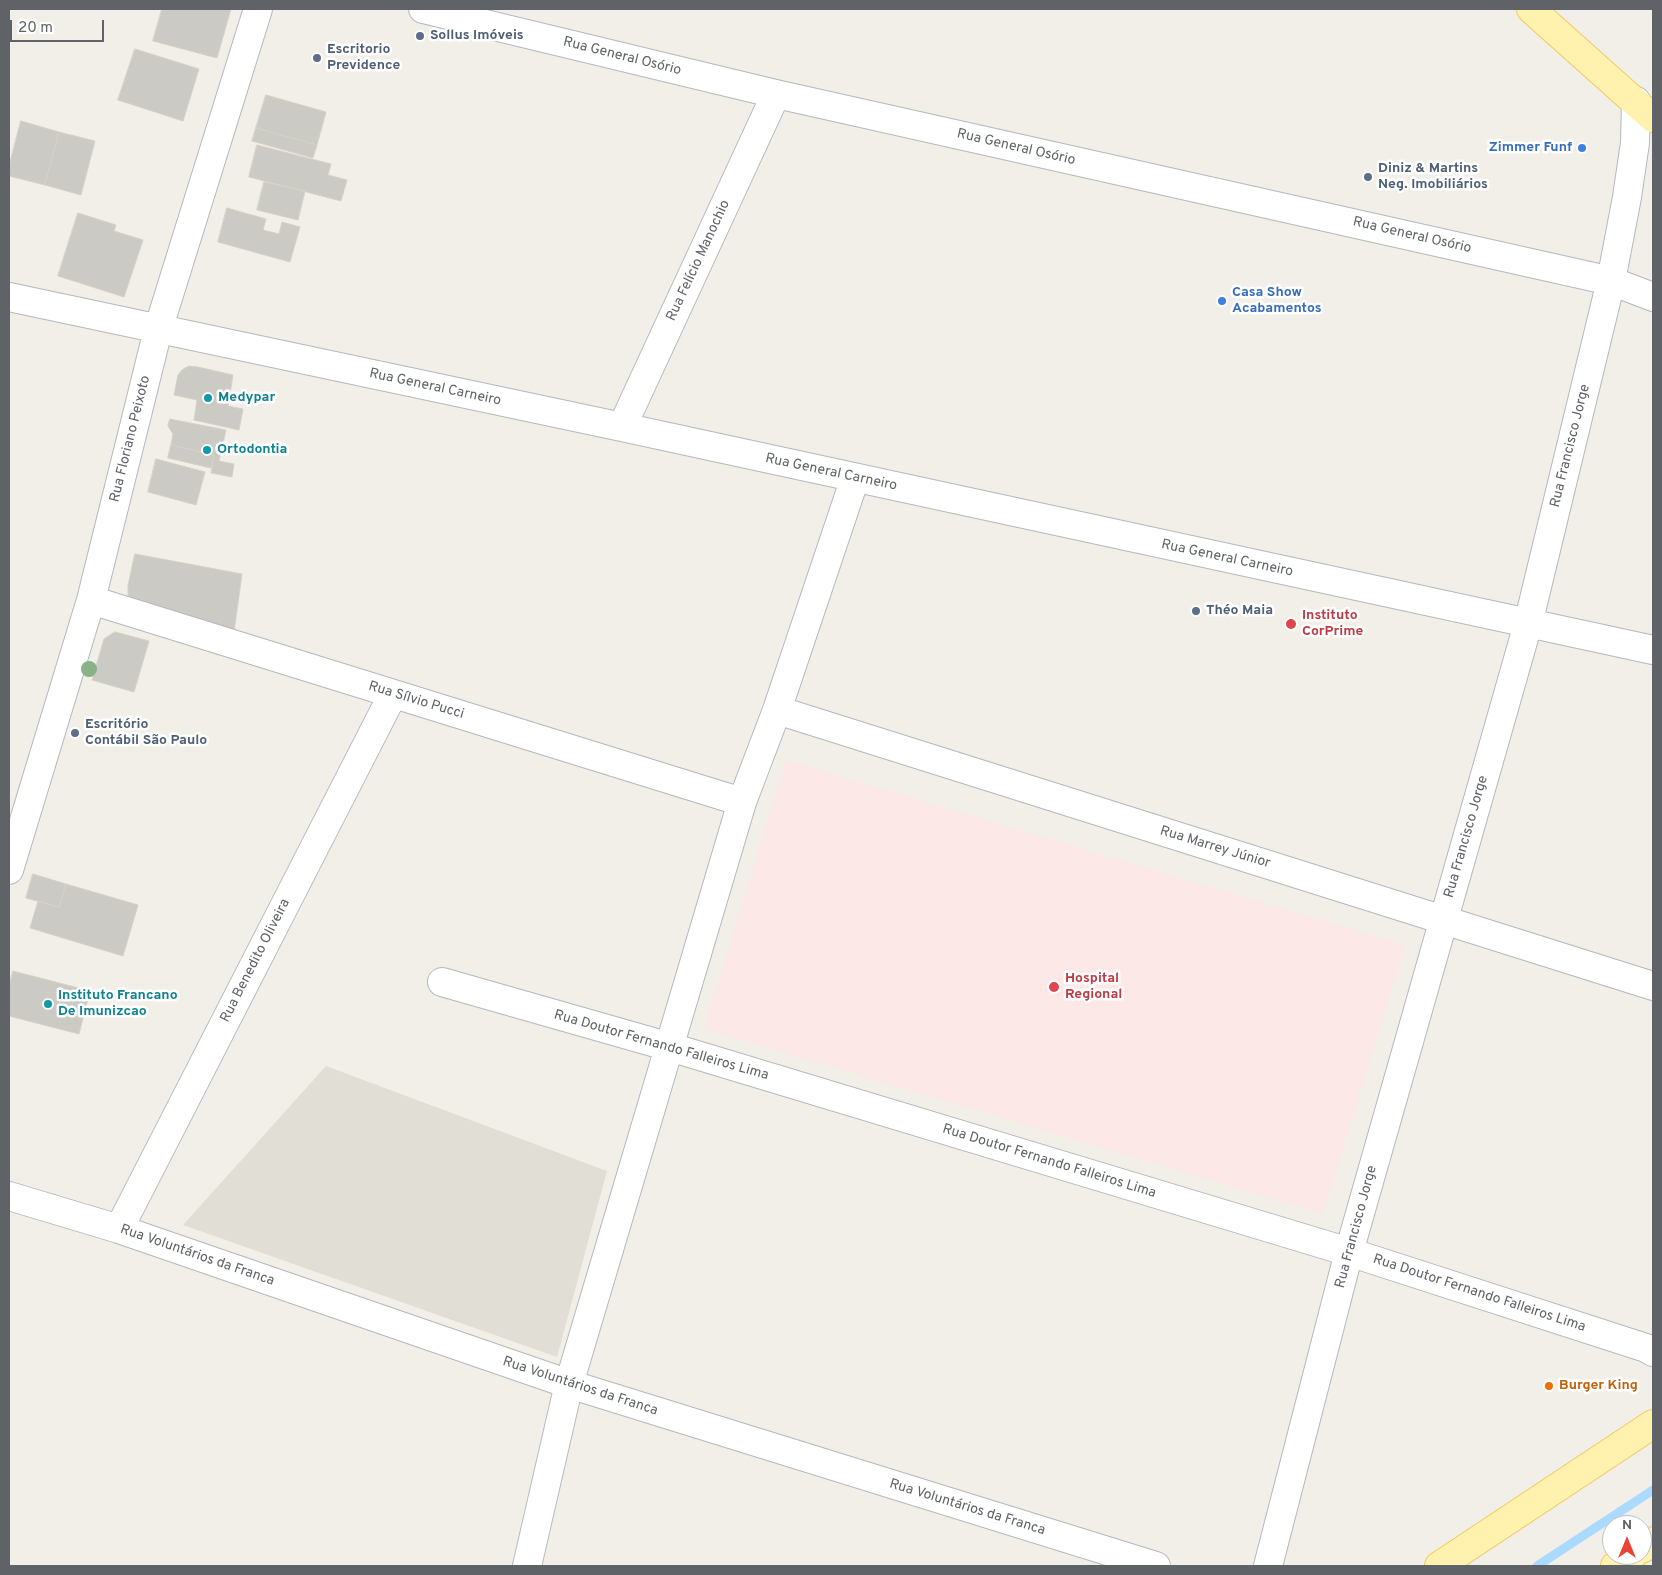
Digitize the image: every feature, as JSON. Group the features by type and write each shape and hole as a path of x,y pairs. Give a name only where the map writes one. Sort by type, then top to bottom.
{"main road":[{"path":"1531,9 1644,110"},
{"path":"1439,1566 1653,1424"}],"street":[{"name":"Rua Floriano Peixoto","path":"9,870 91,600 158,330 258,9"},
{"name":"Rua General Osório","path":"423,9 776,94 1611,281 1653,297"},
{"name":"Rua Felício Manochio","path":"622,427 776,94"},
{"name":"Rua Francisco Jorge","path":"1268,1566 1349,1252 1528,624 1611,281 1635,143 1644,110"},
{"name":"Rua General Osório","path":"1611,281 1653,283"},
{"name":"Rua General Carneiro","path":"9,297 622,427 1653,650"},
{"path":"527,1566 569,1384 742,802 777,710 855,478"},
{"name":"Rua Sílvio Pucci","path":"91,600 742,802"},
{"name":"Rua Benedito Oliveira","path":"119,1229 393,694"},
{"name":"Rua Marrey Júnior","path":"777,710 1653,986"},
{"name":"Rua Doutor Fernando Falleiros Lima","path":"442,982 670,1047 1349,1252 1646,1348 1653,1352"},
{"name":"Rua Voluntários da Franca","path":"9,1196 119,1229 569,1384 1156,1566"}],"shaded area":[{"name":"Hospital Regional","path":"786,760 1405,945 1323,1214 704,1029"},
{"path":"326,1066 607,1171 557,1357 183,1225"}],"building":[{"path":"162,9 231,9 217,58 153,41"},
{"path":"135,49 199,69 183,121 118,100"},
{"path":"266,95 326,112 317,145 256,128"},
{"path":"21,121 59,132 45,185 9,176 9,166"},
{"path":"256,128 317,145 313,158 252,141"},
{"path":"59,132 95,141 81,195 45,185"},
{"path":"257,145 331,164 328,175 347,180 341,201 249,177"},
{"path":"264,182 305,191 298,220 257,210"},
{"path":"227,208 266,219 263,230 279,234 282,222 300,227 290,262 218,242"},
{"path":"78,213 116,225 114,231 143,240 124,297 58,276"},
{"name":"Medypar","path":"189,366 233,375 228,406 243,409 239,430 194,420 197,400 174,395 178,375"},
{"name":"Ortodontia","path":"170,419 226,430 219,461 234,464 232,477 211,473 214,455 171,445 173,434 168,426"},
{"path":"171,445 214,455 211,468 168,458"},
{"path":"156,459 205,472 196,505 148,492"},
{"path":"135,554 242,574 234,632 136,602 128,595 128,586"},
{"path":"115,632 149,641 134,692 92,680 104,639"},
{"path":"33,874 66,884 59,907 26,898"},
{"path":"66,884 138,905 123,956 30,928 38,901 59,907"},
{"name":"Instituto Francano De Imunizcao","path":"13,971 90,991 79,1034 9,1016 9,987"}],"waterway":[{"path":"1537,1566 1653,1490"}],"place":[{"name":"Sollus Imóveis","path":"420,36"},
{"name":"Escritorio Previdence","path":"317,58"},
{"name":"Zimmer Funf","path":"1582,148"},
{"name":"Diniz & Martins Neg. Imobiliários","path":"1368,177"},
{"name":"Casa Show Acabamentos","path":"1222,301"},
{"name":"Medypar","path":"208,398"},
{"name":"Ortodontia","path":"207,450"},
{"name":"Théo Maia","path":"1196,611"},
{"name":"Instituto CorPrime","path":"1291,624"},
{"name":"Escritório Contábil São Paulo","path":"75,733"},
{"name":"Hospital Regional","path":"1054,987"},
{"name":"Instituto Francano De Imunizcao","path":"48,1004"},
{"name":"Burger King","path":"1549,1386"}]}
